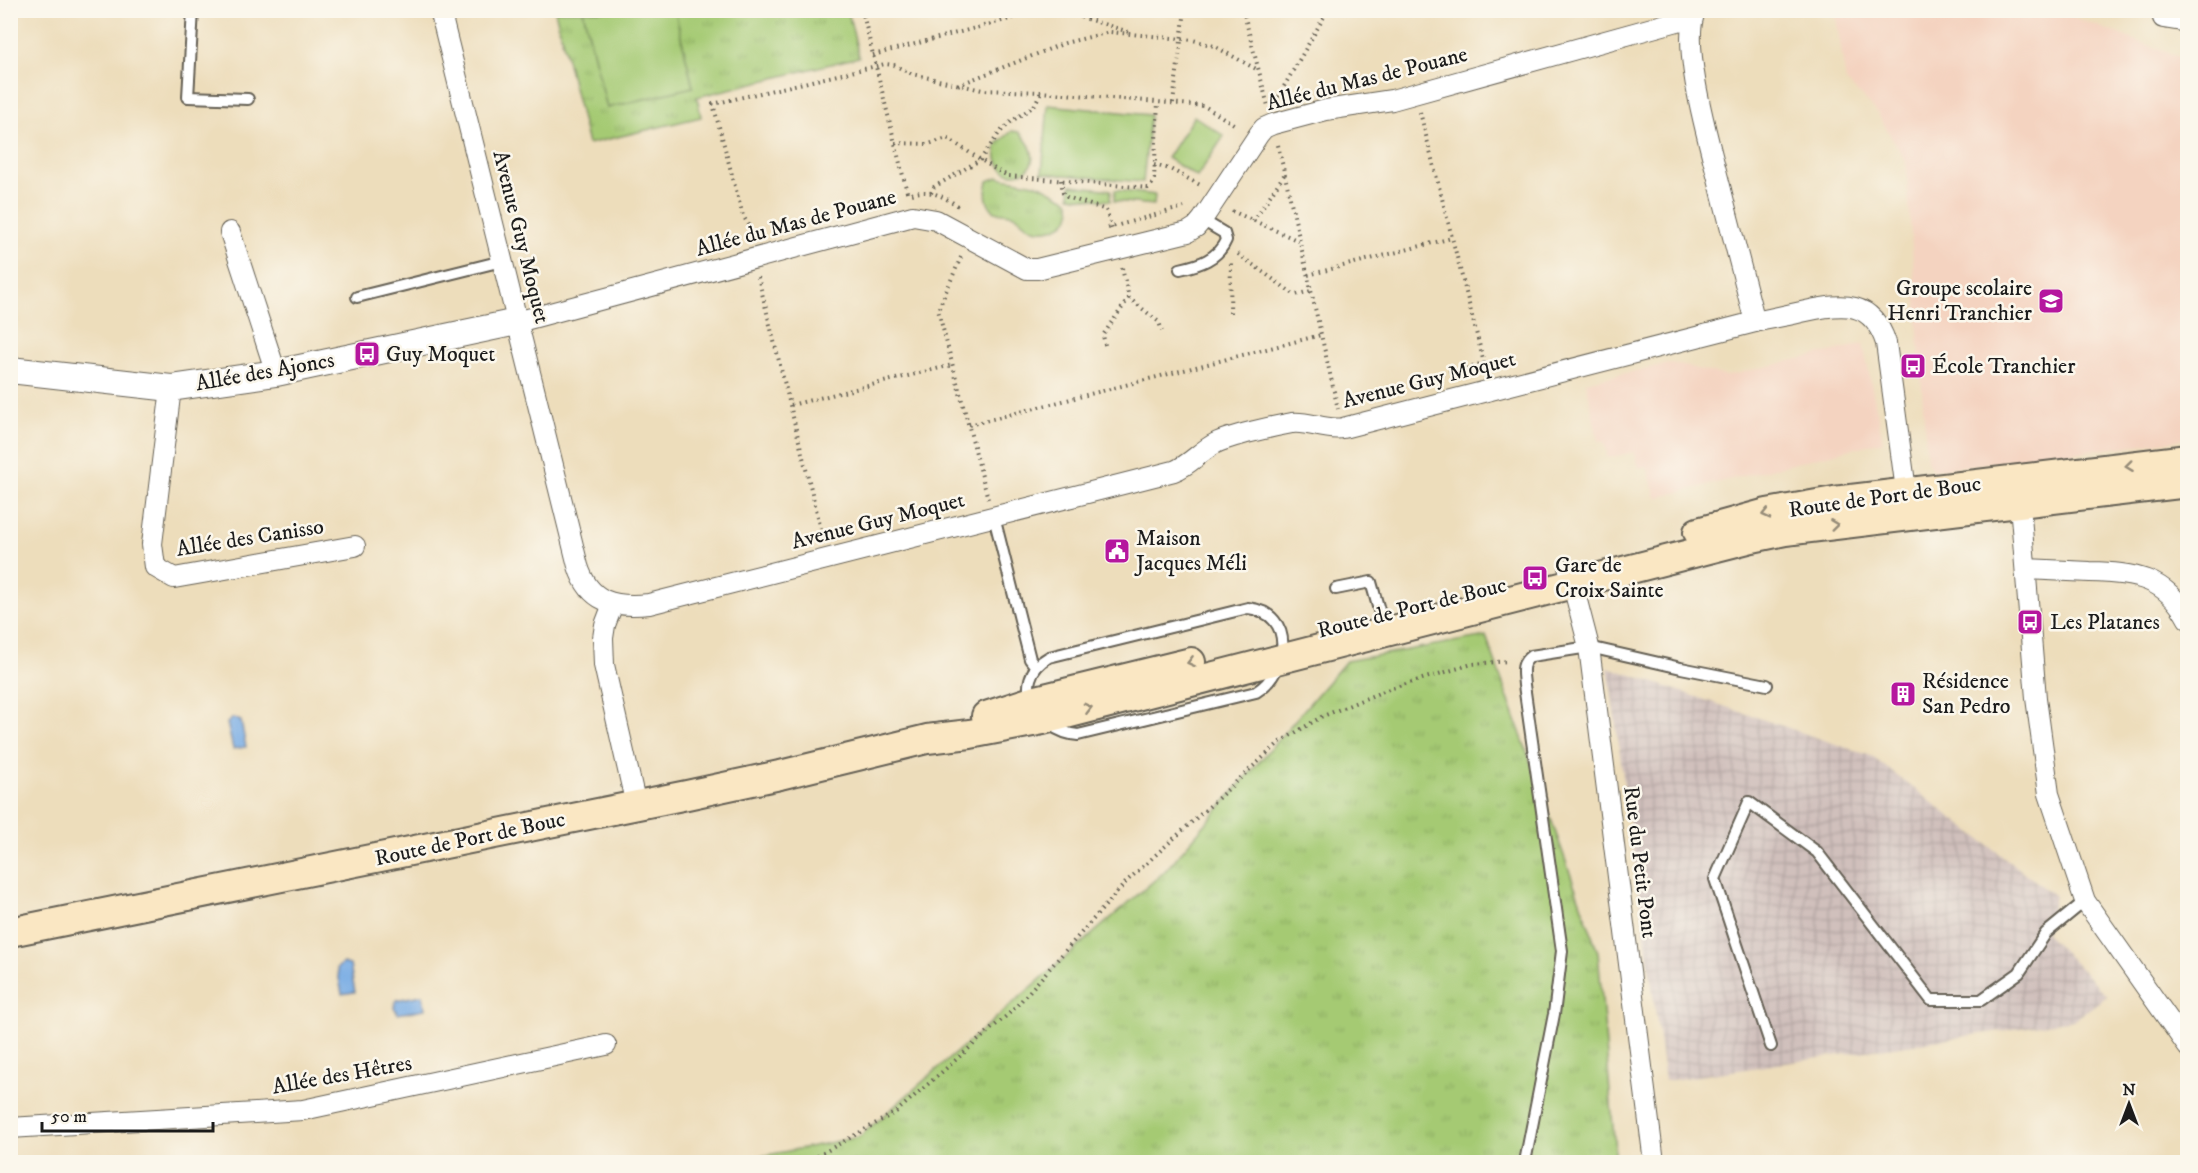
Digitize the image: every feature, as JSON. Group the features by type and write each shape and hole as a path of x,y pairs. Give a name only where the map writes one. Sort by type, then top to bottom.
{"main road":[{"name":"Route de Port de Bouc","path":"2019,491 2187,459"},
{"name":"Route de Port de Bouc","path":"10,932 780,775 927,739 968,722 1037,710 1571,577 1767,513 1834,501 1908,504 2019,491 2187,483"}],"street":[{"name":"Avenue Guy Moquet","path":"440,10 581,576 592,592 613,604 649,604 1174,471 1222,440 1292,423 1328,429 1343,428 1755,322 1836,304 1862,310 1873,318 1886,343 1908,504"},
{"name":"Allée du Mas de Pouane","path":"517,322 913,216 936,220 1027,269 1037,269 1188,232 1202,220 1259,134 1264,128 1273,124 1326,110 1392,100 1415,94 1694,14"},
{"path":"1694,14 1692,53 1701,112 1755,322"},
{"path":"2163,18 2187,22"},
{"path":"230,232 276,373"},
{"name":"Allée des Ajoncs","path":"10,370 171,388 276,373 517,322"},
{"name":"Allée des Canisso","path":"171,388 152,544 155,567 174,578 355,546"},
{"path":"2019,491 2036,698 2049,794 2085,901 2187,1047"},
{"path":"2025,569 2112,573 2148,579 2174,597 2187,619"},
{"name":"Rue du Petit Pont","path":"1571,577 1589,647 1654,1162"},
{"path":"613,604 605,625 603,665 636,805"},
{"name":"Allée des Hêtres","path":"10,1128 303,1110 606,1045"}],"lane":[{"path":"193,10 188,97 248,99"},
{"path":"1180,269 1205,262 1228,247 1224,233 1202,220"},
{"path":"357,297 502,261"},
{"path":"987,519 1030,659 1036,667"},
{"path":"1336,589 1371,582 1383,624"},
{"path":"1248,608 1260,610 1274,619 1281,649 1274,676 1265,686 1245,696 1090,734 1066,734 1037,710 1030,685 1036,667 1049,657 1248,608"},
{"path":"1525,1162 1554,1014 1562,951 1524,685 1522,667 1525,661 1531,656 1589,647 1767,685"},
{"path":"1771,1046 1715,879 1749,802 1817,852 1931,1000 1981,1000 2019,973 2046,933 2085,901"}],"path":[{"path":"862,10 913,216"},
{"path":"873,55 1044,10"},
{"path":"1058,10 1134,33"},
{"path":"1173,103 1185,10"},
{"path":"1243,10 1269,112 1328,10"},
{"path":"956,86 1065,43 1110,33 1134,33 1214,46 1259,70"},
{"path":"749,225 743,216 712,104 875,66 894,64 912,74 956,86 982,90 1041,92 1204,106 1237,126"},
{"path":"931,193 934,187 980,160 1000,132 1034,106 1041,92"},
{"path":"1415,94 1484,363 1437,375"},
{"path":"895,143 929,144 948,138 1008,176 1148,188 1152,184 1158,102"},
{"path":"1231,135 1240,121"},
{"path":"1273,124 1343,428"},
{"path":"1154,165 1170,169 1200,185"},
{"path":"1195,193 1206,175"},
{"path":"1253,221 1284,175"},
{"path":"908,195 919,192 940,195 969,211"},
{"path":"1101,229 1184,208 1190,201"},
{"path":"1223,207 1300,242"},
{"path":"1308,275 1452,238"},
{"path":"1228,247 1295,295 1311,291"},
{"path":"1228,247 1230,313"},
{"path":"962,256 938,310 989,503 976,506 987,519"},
{"path":"756,272 829,558"},
{"path":"1105,345 1103,335 1129,298"},
{"path":"969,425 1321,334"},
{"path":"791,405 952,365"},
{"path":"807,1162 896,1112 1013,1010 1127,881 1280,742 1321,717 1386,690 1472,664 1525,661"}],"shaded area":[{"name":"Groupe scolaire Henri Tranchier","path":"1835,11 2058,11 2187,60 2187,439 1933,470 1927,461 1906,162 1876,111 1846,81"},
{"path":"1863,344 1883,441 1656,498 1647,466 1639,468 1634,452 1608,458 1604,442 1598,441 1586,382 1671,363 1727,376"},
{"path":"1608,667 1871,756 2055,896 2046,933 2107,996 2074,1020 1665,1081"}],"green space":[{"path":"555,11 848,11 859,57 697,97 701,117 588,144"},
{"path":"583,11 675,11 693,87 607,108"},
{"path":"1048,105 1150,115 1143,182 1042,173"},
{"path":"1194,116 1224,136 1197,177 1167,158"},
{"path":"1012,131 1019,132 1030,147 1033,159 1029,168 1021,173 1012,174 1003,170 997,160 997,144"},
{"path":"998,177 1040,185 1068,200 1070,215 1062,225 1041,230 1028,227 1014,215 995,212 988,201 986,190 988,181"},
{"path":"1071,185 1111,190 1110,201 1070,196"},
{"path":"1115,190 1155,195 1154,205 1114,201"},
{"path":"1486,636 1598,952 1616,1162 732,1162 859,1137 1165,871 1346,661"}],"water":[{"path":"233,718 241,721 246,747 233,749 227,723"},
{"path":"343,963 350,965 355,992 342,994 337,968"},
{"path":"423,995 425,1009 398,1014 394,1007 396,1000"}],"place":[{"name":"Groupe scolaire Henri Tranchier","path":"2051,301"},
{"name":"Guy Moquet","path":"367,354"},
{"name":"École Tranchier","path":"1913,366"},
{"name":"Maison Jacques Méli","path":"1117,551"},
{"name":"Gare de Croix Sainte","path":"1535,578"},
{"name":"Les Platanes","path":"2030,622"},
{"name":"Résidence San Pedro","path":"1903,694"}]}
